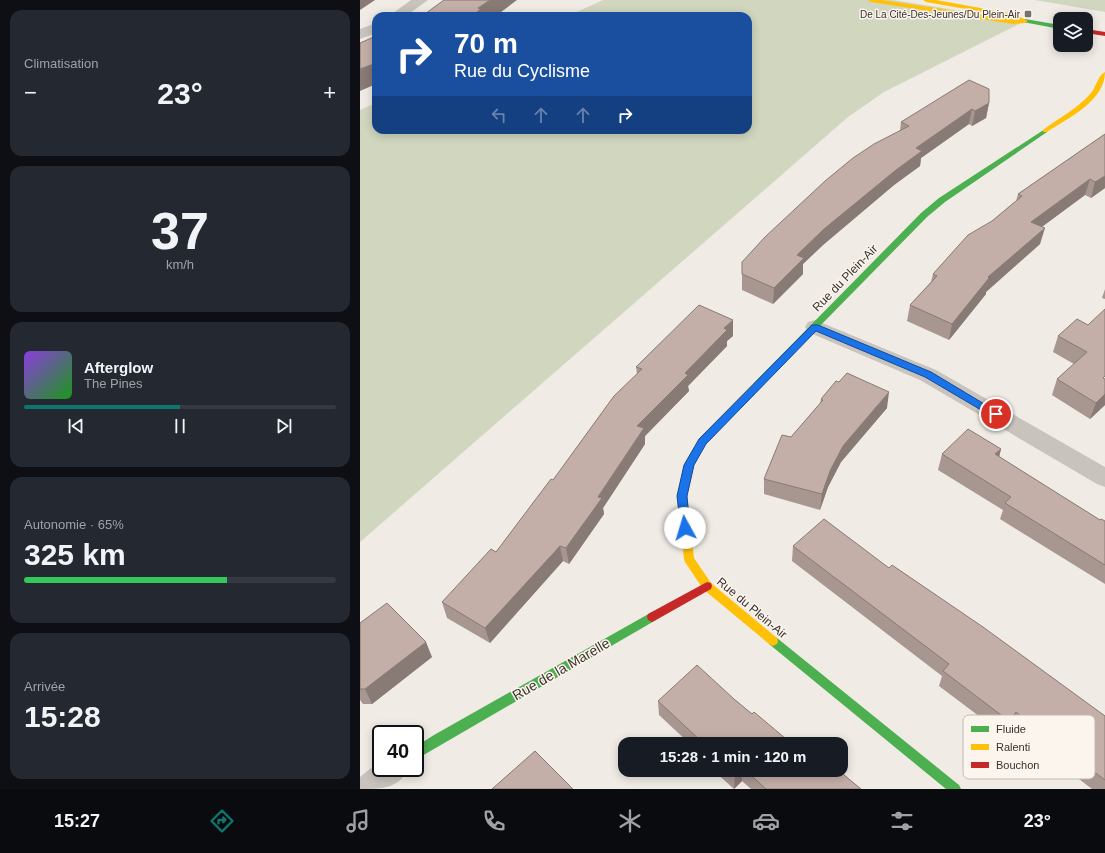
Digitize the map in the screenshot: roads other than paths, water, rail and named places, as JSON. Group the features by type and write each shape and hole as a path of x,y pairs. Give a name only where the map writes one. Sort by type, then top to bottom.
{"street":[{"path":"402,12 422,0"},
{"path":"871,0 1013,22 1025,21 1053,26"},
{"path":"926,0 1014,16 1025,21"},
{"path":"360,34 372,29"},
{"path":"1093,32 1105,34"},
{"name":"Rue du Plein-Air","path":"955,789 707,586 689,559 682,496 689,465 702,441 924,215 942,200 1081,106 1095,93 1105,74"},
{"path":"815,327 928,375 1105,478"},
{"name":"Rue de la Marelle","path":"424,748 707,586"},
{"path":"368,789 383,777"}],"place":[{"name":"De La Cité-Des-Jeunes/Du Plein-Air","path":"1028,14"}]}
